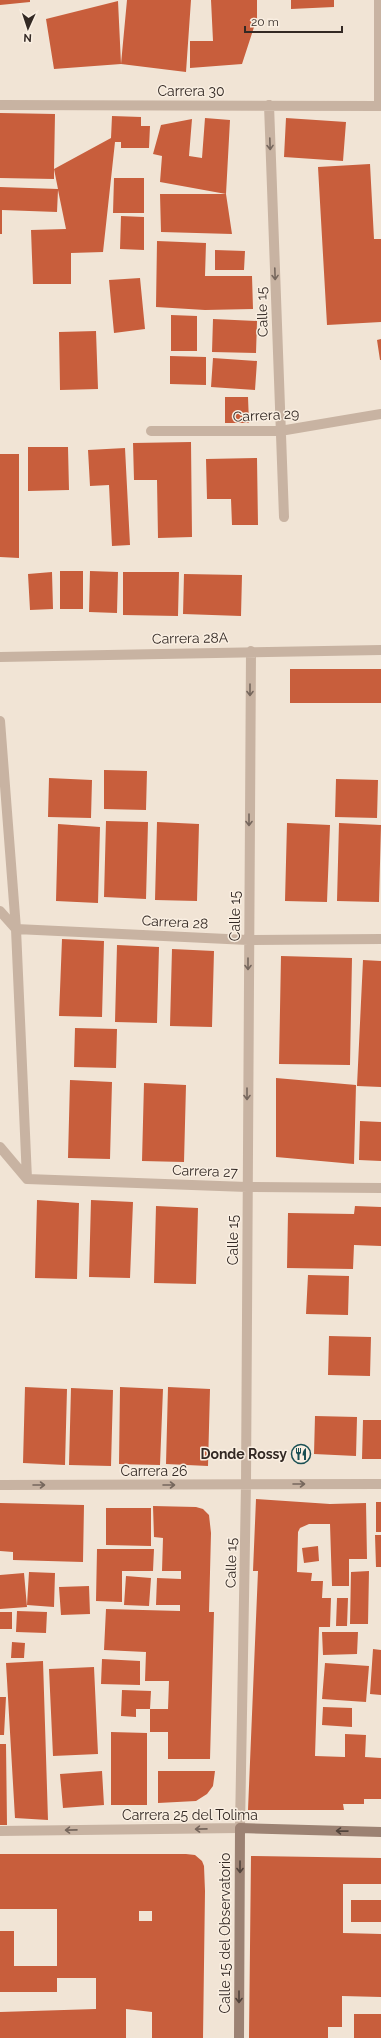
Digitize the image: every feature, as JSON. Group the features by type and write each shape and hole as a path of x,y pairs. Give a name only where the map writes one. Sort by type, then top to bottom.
{"street":[{"path":"379,0 380,106"},
{"name":"Carrera 30","path":"0,105 380,106"},
{"name":"Calle 15","path":"269,105 284,517"},
{"name":"Carrera 29","path":"151,431 280,431 381,414"},
{"name":"Carrera 28A","path":"0,657 251,651 381,650"},
{"name":"Calle 15","path":"240,1828 246,1484 248,940 251,651"},
{"path":"0,721 16,929 27,1179"},
{"path":"0,911 16,929"},
{"name":"Carrera 28","path":"16,929 248,940 381,939"},
{"path":"0,1147 27,1179"},
{"name":"Carrera 27","path":"27,1179 247,1187 381,1188"},
{"name":"Carrera 26","path":"0,1485 381,1484"},
{"name":"Carrera 25 del Tolima","path":"0,1831 240,1828 381,1832"},
{"name":"Calle 15 del Observatorio","path":"239,2038 240,1828"}],"building":[{"path":"0,0 30,0 30,2 0,5"},
{"path":"127,0 191,0 186,72 121,64"},
{"path":"211,0 257,0 257,18 242,64 190,68 190,41 213,41"},
{"path":"291,0 334,0 334,7 291,9"},
{"path":"118,1 121,64 54,69 46,19"},
{"path":"0,113 55,114 54,179 0,178"},
{"path":"112,116 141,117 141,126 150,126 149,148 121,148 121,142 115,142 103,252 71,253 71,284 33,284 31,230 66,229 58,190 57,212 2,210 2,234 0,234 0,187 58,189 54,169 111,138"},
{"path":"205,118 230,120 226,194 160,182 162,156 153,154 161,125 192,119 189,156 202,158"},
{"path":"286,118 346,122 343,161 284,157"},
{"path":"370,164 374,239 381,239 381,322 327,325 318,167"},
{"path":"114,178 144,178 144,213 113,213"},
{"path":"160,194 226,194 232,234 161,232"},
{"path":"121,216 144,217 144,250 120,249"},
{"path":"157,241 206,243 205,276 252,276 253,309 205,310 156,307"},
{"path":"215,250 245,251 244,270 215,270"},
{"path":"140,278 145,329 114,333 109,280"},
{"path":"171,315 197,316 197,351 171,351"},
{"path":"213,319 257,321 256,353 212,352"},
{"path":"96,331 98,389 60,390 59,332"},
{"path":"381,339 381,360 380,360 377,340"},
{"path":"170,356 206,357 206,385 170,384"},
{"path":"213,358 257,361 255,390 211,387"},
{"path":"225,397 248,397 249,423 225,423"},
{"path":"191,442 192,537 158,538 157,480 134,480 133,443"},
{"path":"28,447 68,447 69,490 28,491"},
{"path":"125,448 130,545 112,546 109,485 90,486 88,450"},
{"path":"0,454 19,454 19,558 0,557"},
{"path":"257,458 258,525 232,525 231,499 207,499 206,459"},
{"path":"60,571 83,571 83,609 60,609"},
{"path":"90,571 118,572 117,613 89,612"},
{"path":"52,572 53,609 30,610 28,574"},
{"path":"123,572 179,572 178,616 123,615"},
{"path":"184,574 242,575 241,616 183,614"},
{"path":"290,669 381,669 381,703 290,703"},
{"path":"104,770 147,771 146,810 104,809"},
{"path":"49,778 92,780 91,818 48,817"},
{"path":"336,779 378,780 377,818 335,817"},
{"path":"106,821 148,822 146,899 104,897"},
{"path":"157,822 199,824 197,901 155,900"},
{"path":"287,823 330,825 327,902 285,901"},
{"path":"339,823 381,825 379,902 337,901"},
{"path":"58,824 100,827 98,903 56,901"},
{"path":"62,939 104,941 102,1017 59,1016"},
{"path":"117,945 159,947 157,1023 115,1022"},
{"path":"172,949 214,951 212,1027 170,1026"},
{"path":"281,956 352,958 350,1065 279,1064"},
{"path":"363,960 381,961 381,1087 357,1086"},
{"path":"75,1028 117,1029 116,1068 74,1067"},
{"path":"276,1078 356,1085 354,1164 276,1157"},
{"path":"70,1080 112,1082 110,1159 68,1158"},
{"path":"144,1083 186,1085 184,1162 142,1161"},
{"path":"360,1121 381,1122 381,1161 359,1160"},
{"path":"37,1200 79,1203 77,1279 35,1278"},
{"path":"91,1200 133,1202 130,1278 89,1277"},
{"path":"156,1206 198,1208 196,1284 154,1283"},
{"path":"355,1206 381,1207 381,1246 354,1245 353,1269 287,1268 288,1213 354,1214"},
{"path":"308,1275 349,1276 348,1315 306,1314"},
{"path":"329,1336 371,1337 370,1376 328,1375"},
{"path":"25,1387 67,1389 65,1465 23,1463"},
{"path":"120,1387 163,1389 160,1465 119,1464"},
{"path":"168,1387 210,1389 208,1466 166,1464"},
{"path":"71,1388 113,1390 111,1466 69,1465"},
{"path":"315,1416 357,1417 356,1456 314,1454"},
{"path":"363,1420 381,1420 381,1459 362,1459"},
{"path":"256,1499 330,1504 366,1503 367,1559 349,1559 349,1586 332,1586 330,1524 309,1524 300,1528 298,1532 297,1572 312,1573 311,1581 323,1581 322,1598 331,1598 330,1627 319,1627 315,1756 345,1757 345,1734 366,1735 365,1757 381,1758 381,1799 364,1799 364,1804 343,1804 344,1810 248,1810 258,1571 253,1571"},
{"path":"376,1502 381,1502 381,1532 376,1532"},
{"path":"0,1503 84,1505 83,1562 13,1560 13,1552 0,1551"},
{"path":"153,1506 196,1507 203,1509 209,1515 211,1533 209,1612 214,1612 210,1759 168,1759 168,1732 150,1732 150,1709 168,1709 169,1681 145,1681 146,1652 104,1650 106,1609 180,1611 180,1605 156,1605 157,1578 181,1579 181,1571 162,1571 163,1538 154,1537"},
{"path":"106,1508 151,1508 151,1546 106,1545"},
{"path":"375,1535 381,1535 381,1567 376,1567"},
{"path":"318,1546 319,1561 304,1563 302,1548"},
{"path":"97,1549 154,1549 153,1571 122,1571 122,1602 96,1601"},
{"path":"369,1571 368,1624 350,1624 351,1572"},
{"path":"29,1572 55,1573 54,1607 27,1605"},
{"path":"24,1573 27,1607 0,1609 0,1575"},
{"path":"126,1576 151,1578 149,1606 124,1605"},
{"path":"89,1586 90,1614 61,1615 59,1587"},
{"path":"337,1598 348,1598 347,1626 336,1626"},
{"path":"17,1611 47,1612 46,1633 16,1632"},
{"path":"0,1612 12,1612 12,1629 0,1629"},
{"path":"322,1632 358,1632 357,1654 323,1655"},
{"path":"12,1642 25,1643 24,1658 11,1658"},
{"path":"373,1649 381,1650 381,1695 370,1694"},
{"path":"102,1659 140,1661 140,1685 101,1684"},
{"path":"43,1661 48,1820 15,1818 6,1663"},
{"path":"325,1663 369,1666 366,1702 322,1699"},
{"path":"94,1667 98,1754 53,1756 49,1669"},
{"path":"122,1690 151,1691 150,1709 136,1709 136,1717 121,1716"},
{"path":"0,1697 6,1697 4,1735 0,1735"},
{"path":"323,1707 352,1708 352,1727 322,1725"},
{"path":"111,1732 147,1733 147,1805 111,1805"},
{"path":"0,1744 6,1744 7,1825 0,1825"},
{"path":"102,1771 104,1805 63,1808 60,1774"},
{"path":"158,1771 215,1771 213,1786 207,1794 196,1801 158,1803"},
{"path":"0,1854 195,1855 202,1861 204,1866 203,2038 152,2038 152,2012 126,2009 126,2038 0,2038 0,2012 96,2009 96,1978 57,1978 57,1992 0,1992 0,1931 14,1931 14,1966 57,1966 57,1909 0,1909","holes":["139,1911 152,1911 152,1921 139,1921"]},
{"path":"251,1856 381,1858 381,1884 343,1884 343,1933 381,1934 381,1997 342,1996 342,2027 328,2027 328,2038 249,2038"},
{"path":"351,1900 381,1900 381,1922 351,1922"},
{"path":"354,2014 381,2014 381,2038 354,2038"}],"place":[{"name":"Donde Rossy","path":"301,1454"}]}
